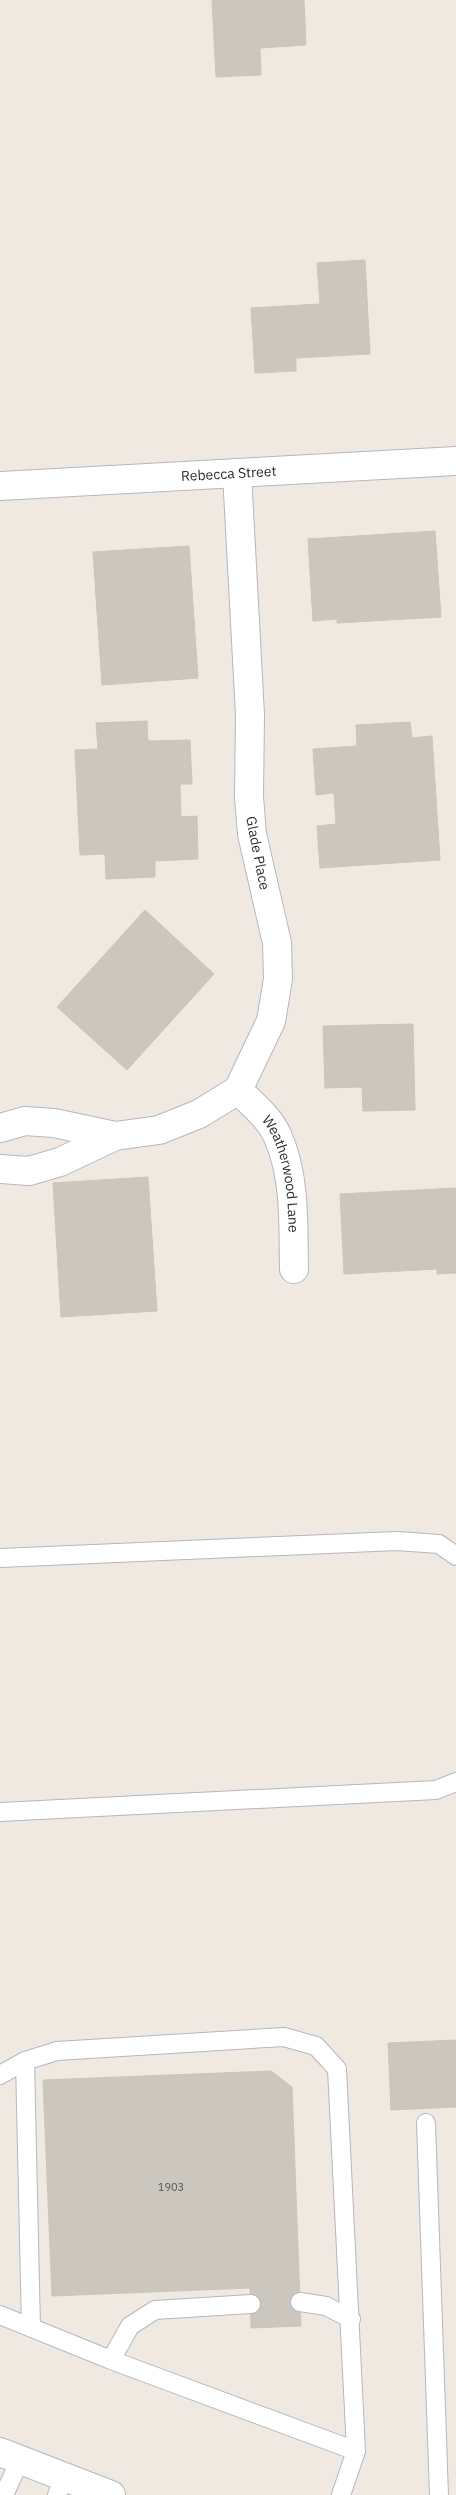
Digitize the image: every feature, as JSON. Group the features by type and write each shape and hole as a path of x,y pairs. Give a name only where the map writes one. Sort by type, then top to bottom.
{"street":[{"name":"Rebecca Street","path":"0,486 456,461"},
{"name":"Glade Place","path":"237,473 250,715 249,797 252,834 277,943 278,979 271,1021 238,1090"},
{"path":"0,1170 29,1171 60,1162 115,1136 159,1130 199,1114 238,1090"},
{"name":"Weatherwood Lane","path":"238,1090 260,1110 277,1135 285,1158 292,1195 294,1269"},
{"path":"0,1128 25,1121 54,1122 115,1136"},
{"path":"10,2456 61,2486 111,2495"}],"lane":[{"path":"0,1558 397,1541 439,1544 456,1556"},
{"path":"0,1812 436,1790 456,1782"},
{"path":"0,2075 25,2061 57,2051 284,2037 316,2046 337,2069 356,2451 340,2495"},
{"path":"25,2061 31,2328"},
{"path":"426,2123 439,2495"},
{"path":"300,2302 326,2306 350,2319"},
{"path":"110,2360 130,2326 155,2310 250,2304"},
{"path":"0,2315 110,2360 356,2451"},
{"path":"4,2495 10,2456"}],"building":[{"path":"212,0 304,0 306,45 260,48 261,75 216,77"},
{"path":"365,260 370,354 296,358 296,371 255,373 251,308 320,304 317,263"},
{"path":"435,531 441,617 337,623 337,619 313,621 308,539"},
{"path":"189,546 198,678 102,685 93,552"},
{"path":"147,721 148,741 190,740 192,784 180,784 181,817 197,816 198,859 155,861 155,877 106,879 105,854 80,855 75,750 98,749 96,723"},
{"path":"410,722 412,738 432,736 440,860 320,868 317,826 336,824 334,793 316,795 313,749 357,746 356,725"},
{"path":"145,910 214,974 127,1070 57,1007"},
{"path":"413,1024 415,1110 363,1111 362,1087 325,1088 323,1026"},
{"path":"148,1177 157,1311 61,1317 53,1183"},
{"path":"456,1188 456,1273 437,1274 437,1269 344,1274 340,1194"},
{"path":"456,2040 456,2107 391,2110 388,2043"},
{"path":"271,2071 292,2087 301,2326 251,2328 250,2288 52,2296 43,2080"}]}
